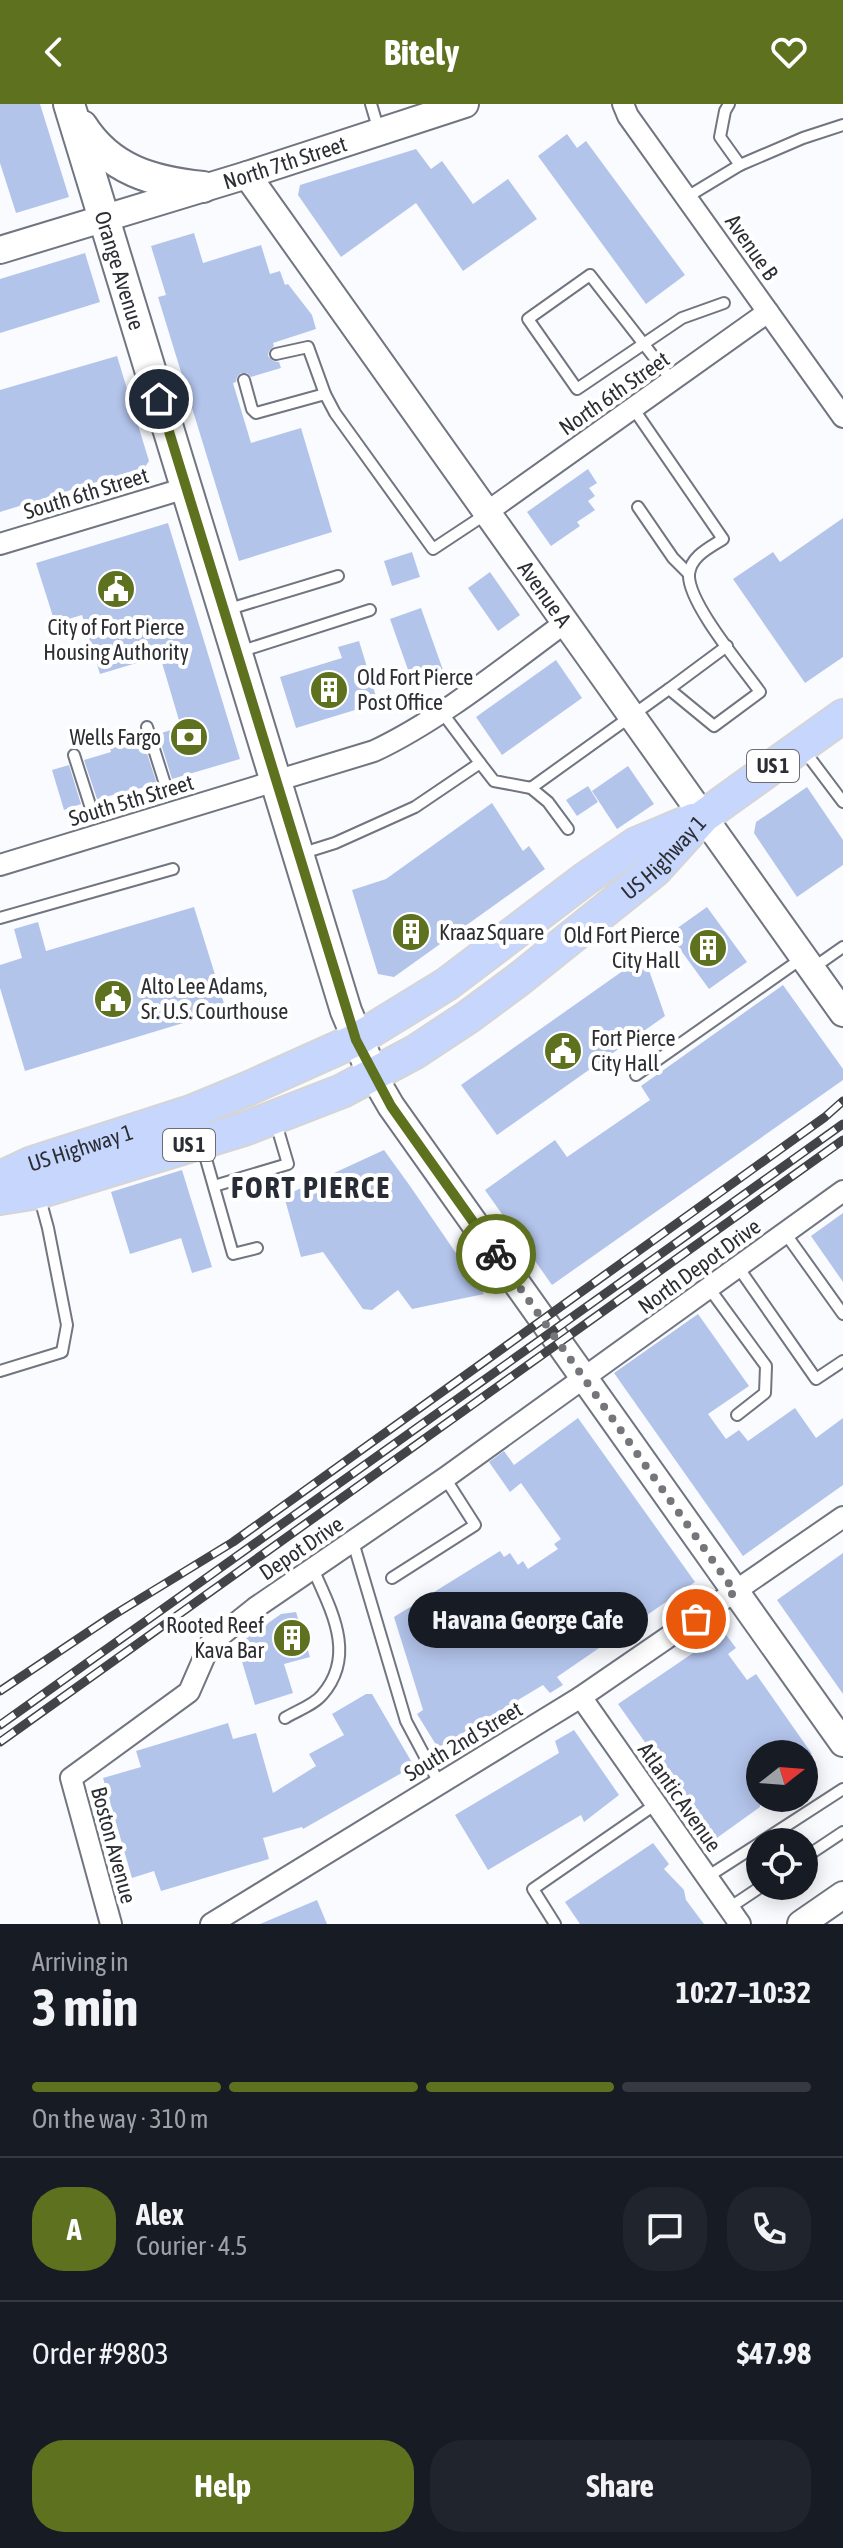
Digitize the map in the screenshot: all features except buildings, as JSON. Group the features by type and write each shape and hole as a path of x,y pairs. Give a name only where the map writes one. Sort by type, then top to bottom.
{"main road":[{"path":"70,106 89,136 125,168 143,177 171,184 203,187"},
{"name":"Orange Avenue","path":"70,106 356,1040 373,1075"},
{"name":"US 1","path":"704,816 843,716"},
{"name":"US Highway 1","path":"0,1178 30,1164 191,1112 356,1040 447,984 636,844 704,816"},
{"name":"US Highway 1","path":"0,1198 38,1192 274,1118 373,1075 455,1026 518,980 655,870 704,816"}],"street":[{"name":"North 7th Street","path":"0,250 247,175 465,104"},
{"name":"Avenue B","path":"623,104 628,116 843,417"},
{"name":"Avenue A","path":"247,175 843,1013"},
{"name":"North 6th Street","path":"487,512 768,312"},
{"name":"South 6th Street","path":"0,544 186,488"},
{"name":"South 5th Street","path":"0,865 374,751 441,711 566,622"},
{"name":"Orange Avenue","path":"373,1075 391,1106 583,1379 843,1743"},
{"name":"North Depot Drive","path":"583,1379 843,1191"},
{"name":"Depot Drive","path":"71,1778 189,1692 210,1644 255,1608 583,1379"},
{"name":"South 2nd Street","path":"211,1924 581,1697 843,1517"},
{"name":"Atlantic Avenue","path":"581,1697 735,1916"},
{"name":"Boston Avenue","path":"71,1778 111,1924"},
{"path":"801,1924 843,1895"}],"lane":[{"path":"371,104 379,131"},
{"path":"729,104 720,137 740,165"},
{"path":"687,197 740,165 843,125"},
{"path":"672,381 643,344 590,275 528,319 577,389 643,344 682,318 724,303"},
{"path":"276,354 308,347 335,413 433,549 487,512"},
{"path":"244,380 256,413 325,394"},
{"path":"633,408 723,539 697,555 689,574"},
{"path":"638,507 673,558 689,574 695,601 760,692 714,726 669,689"},
{"path":"224,611 338,576"},
{"path":"237,652 370,610"},
{"path":"531,788 727,646"},
{"path":"441,711 494,781 531,788 548,802 568,829"},
{"path":"147,727 165,784"},
{"path":"801,746 843,802"},
{"path":"74,755 90,805"},
{"path":"298,854 335,843 415,807 480,763"},
{"path":"0,918 173,869"},
{"path":"636,1075 807,963 843,947"},
{"path":"214,1186 288,1164 274,1118"},
{"path":"201,1142 233,1254 257,1248"},
{"path":"0,1371 62,1352 67,1325 38,1192"},
{"path":"785,1233 843,1314"},
{"path":"738,1267 816,1379 843,1361"},
{"path":"709,1288 766,1366 765,1393 737,1415"},
{"path":"392,1578 475,1525 445,1478"},
{"path":"353,1542 406,1721 439,1783"},
{"path":"285,1718 321,1697 341,1660 336,1620 313,1569"},
{"path":"782,1828 843,1789"},
{"path":"555,1924 533,1889 656,1804"},
{"path":"818,1849 843,1832"},
{"path":"707,1877 746,1851"},
{"path":"735,1916 749,1900"}],"railway":[{"path":"0,1691 112,1616 233,1542 825,1117 843,1101"},
{"path":"0,1725 843,1124"},
{"path":"0,1742 843,1140"}],"way so far":[{"path":"496,1254 735,1592 696,1619"}],"place":[{"name":"City of Fort Pierce Housing Authority","path":"116,589"},
{"name":"Old Fort Pierce Post Office","path":"329,690"},
{"name":"Wells Fargo","path":"189,737"},
{"name":"Kraaz Square","path":"411,932"},
{"name":"Old Fort Pierce City Hall","path":"708,948"},
{"name":"Alto Lee Adams, Sr. U.S. Courthouse","path":"113,999"},
{"name":"Fort Pierce City Hall","path":"563,1051"},
{"name":"Havana George Cafe","path":"696,1619"},
{"name":"Rooted Reef Kava Bar","path":"292,1638"}],"district":[{"name":"FORT PIERCE","path":"311,1188"}],"route":[{"path":"159,399 356,1040 391,1106 496,1254"}]}
